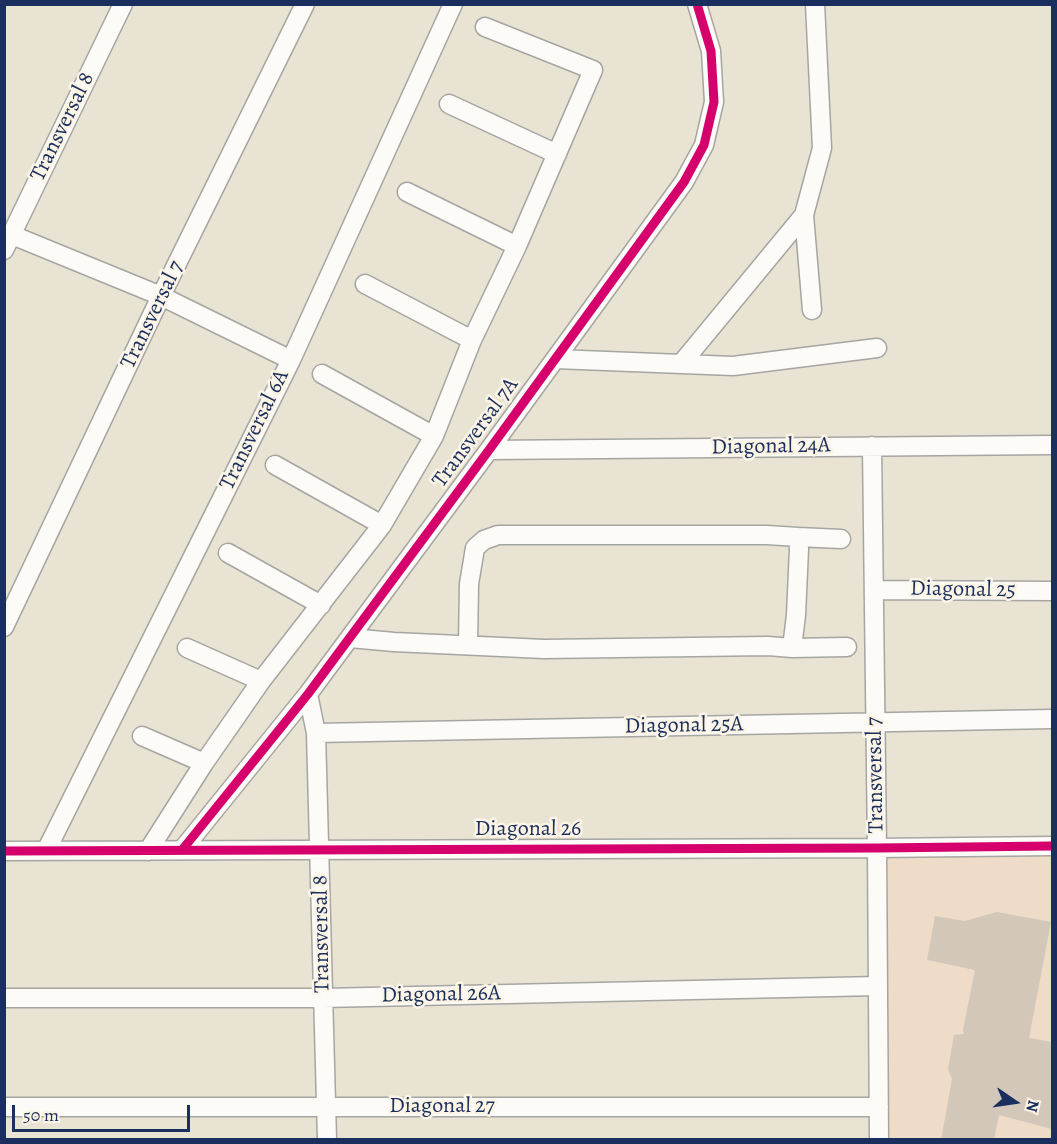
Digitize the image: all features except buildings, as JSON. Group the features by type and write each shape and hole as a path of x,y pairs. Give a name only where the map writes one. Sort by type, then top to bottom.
{"street":[{"name":"Transversal 8","path":"8,243 123,4"},
{"name":"Transversal 7","path":"4,627 161,296 305,4"},
{"name":"Transversal 6A","path":"46,851 291,360 453,4"},
{"name":"Transversal 7A","path":"182,850 308,694 684,182 704,145 714,102 711,51 697,4"},
{"path":"812,310 804,215 822,148 814,4"},
{"path":"148,851 204,763 261,681 382,525 434,436 472,340 517,246 593,70 485,27"},
{"path":"449,104 557,154"},
{"path":"407,192 517,246"},
{"path":"681,364 804,215"},
{"path":"8,243 161,296 291,360"},
{"path":"365,284 472,340"},
{"path":"555,359 733,366 878,348"},
{"path":"322,374 434,436"},
{"name":"Diagonal 24A","path":"489,450 1053,445"},
{"name":"Transversal 7","path":"872,446 879,1140"},
{"path":"275,465 382,525"},
{"path":"468,645 469,584 476,548 484,540 498,535 767,535 841,539"},
{"path":"792,648 796,615 798,537"},
{"path":"228,553 321,605"},
{"name":"Diagonal 25","path":"874,590 1053,591"},
{"path":"350,638 544,649 847,647"},
{"path":"187,648 261,681"},
{"name":"Transversal 8","path":"308,694 316,733 327,1140"},
{"name":"Diagonal 25A","path":"316,733 1053,719"},
{"path":"142,736 204,763"},
{"name":"Diagonal 26","path":"4,851 1053,846"},
{"name":"Diagonal 26A","path":"4,998 323,998 878,986"},
{"name":"Diagonal 27","path":"4,1107 879,1107"}],"shaded area":[{"path":"1052,846 1052,1139 879,1139 877,848"}],"cycle path":[{"path":"182,850 308,694 684,182 704,145 714,102 711,51 697,4"},
{"path":"4,851 1052,846"}]}
